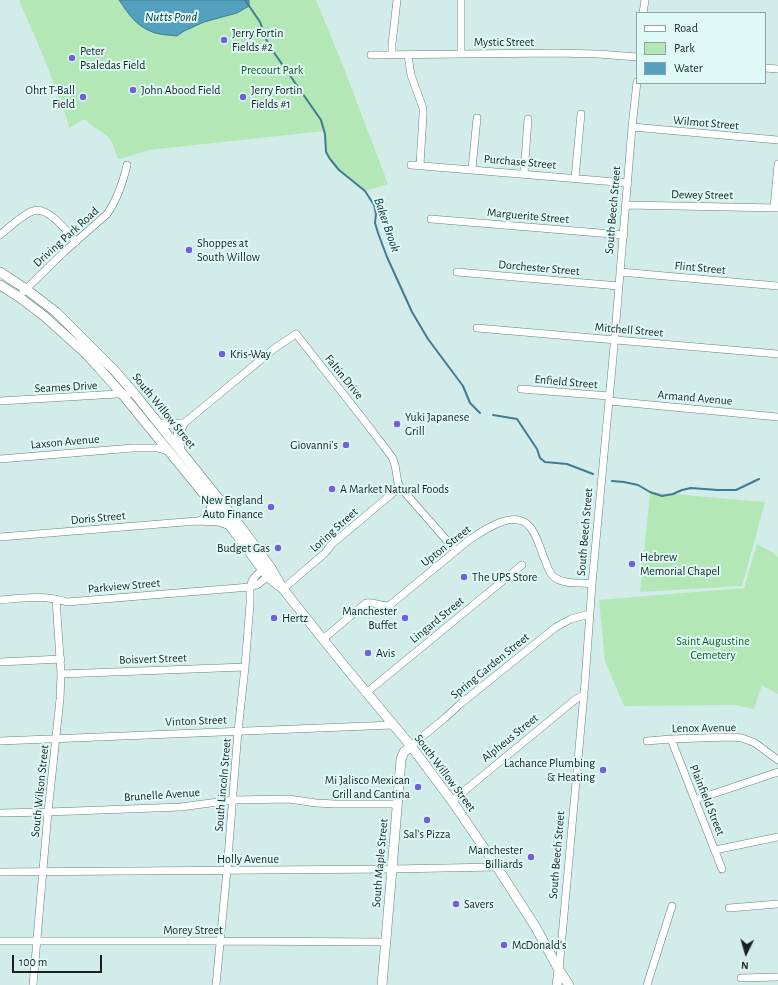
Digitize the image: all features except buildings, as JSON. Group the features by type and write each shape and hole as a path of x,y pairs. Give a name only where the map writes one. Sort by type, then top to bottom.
{"main road":[{"name":"South Willow Street","path":"0,272 26,289 56,312 114,370 235,519 264,566"},
{"name":"South Willow Street","path":"0,285 44,316 84,352 122,394 271,574 410,746 452,801 535,926 569,985"},
{"path":"159,424 183,424 178,434 180,450"},
{"name":"South Maple Street","path":"382,985 401,759 404,752 410,746"},
{"name":"South Beech Street","path":"557,985 559,970"}],"street":[{"path":"392,54 397,0"},
{"path":"461,0 461,53"},
{"path":"644,12 645,0"},
{"name":"Mystic Street","path":"372,55 577,53 636,57"},
{"path":"408,55 409,68 424,115 420,165"},
{"path":"766,68 778,69"},
{"name":"South Beech Street","path":"559,970 637,84"},
{"path":"575,178 581,114"},
{"path":"472,169 477,118"},
{"path":"524,174 528,119"},
{"name":"Wilmot Street","path":"632,127 778,140"},
{"path":"776,208 778,164"},
{"name":"Driving Park Road","path":"19,297 64,252 104,218 111,209 127,165"},
{"name":"Purchase Street","path":"411,165 628,182"},
{"name":"Dewey Street","path":"626,204 776,208"},
{"path":"0,235 26,214 39,210 51,216 76,242"},
{"name":"Marguerite Street","path":"431,219 624,235"},
{"name":"Dorchester Street","path":"457,272 619,286"},
{"name":"Flint Street","path":"620,272 778,286"},
{"name":"Mitchell Street","path":"477,328 778,354"},
{"name":"Faltin Drive","path":"183,424 275,348 296,334 392,457 400,487 456,551"},
{"name":"Enfield Street","path":"521,389 609,399"},
{"name":"Seames Drive","path":"0,401 134,393"},
{"name":"Armand Avenue","path":"609,399 778,417"},
{"name":"Laxson Avenue","path":"133,448 169,437"},
{"name":"Laxson Avenue","path":"0,458 133,448 158,448 168,451"},
{"name":"Loring Street","path":"283,589 332,544 400,487"},
{"path":"197,521 202,520 208,515 210,512 211,503"},
{"name":"Upton Street","path":"323,639 366,603 374,603 385,606 390,605 469,540 483,531 506,520 516,519 527,524 533,530 549,570 554,577 562,581 592,584"},
{"name":"Doris Street","path":"0,537 197,521 218,522 230,526"},
{"name":"Lingard Street","path":"366,692 522,565"},
{"path":"250,587 252,581 264,566"},
{"path":"250,587 257,585 271,574"},
{"name":"Parkview Street","path":"0,600 42,597 56,598 67,602 250,587"},
{"name":"South Lincoln Street","path":"216,985 245,667 250,608 250,587"},
{"name":"South Wilson Street","path":"34,985 48,812 60,699 61,674 56,598"},
{"name":"Spring Garden Street","path":"410,746 556,627 563,622 590,614"},
{"path":"0,662 60,659"},
{"name":"Boisvert Street","path":"61,674 245,667"},
{"name":"Alpheus Street","path":"452,801 576,699 584,695"},
{"name":"Vinton Street","path":"0,741 393,725"},
{"name":"Lenox Avenue","path":"647,741 730,737 742,738 755,743 778,760"},
{"name":"Plainfield Street","path":"671,739 722,869"},
{"path":"695,800 778,772"},
{"name":"Brunelle Avenue","path":"0,813 181,807 232,800 289,799 335,804 397,804"},
{"path":"715,850 778,837"},
{"name":"Holly Avenue","path":"0,872 497,867"},
{"path":"729,908 778,904"},
{"path":"647,985 672,906"},
{"name":"Morey Street","path":"0,941 221,940 385,942"},
{"path":"741,978 778,977"}],"green space":[{"name":"Precourt Park","path":"19,0 118,0 143,28 158,34 177,36 184,31 204,22 237,13 249,6 249,0 316,0 344,68 388,184 365,191 349,179 330,159 326,150 324,131 149,150 118,159 113,144 108,137 85,119 69,128 44,58"},
{"path":"650,492 765,502 742,586 640,592"},
{"name":"Saint Augustine Cemetery","path":"757,544 778,557 778,694 762,685 754,709 734,705 624,706 605,661 599,600 744,588"}],"water":[{"name":"Nutts Pond","path":"119,0 249,0 249,6 237,13 204,22 184,31 177,36 155,33 138,24"}],"waterway":[{"name":"Baker Brook","path":"245,0 260,22 268,44 321,120 325,134 326,152 330,159 339,170 365,191 374,205 376,214 375,223 378,233 387,257 412,312 428,339 463,386 470,403 480,413"},
{"name":"Baker Brook","path":"493,415 517,419 537,449 540,458 545,462 567,464 593,474"},
{"name":"Baker Brook","path":"612,481 638,485 650,492 662,496 691,488 736,490 759,479"}],"place":[{"name":"Jerry Fortin Fields #2","path":"224,40"},
{"name":"Peter Psaledas Field","path":"72,58"},
{"name":"John Abood Field","path":"133,90"},
{"name":"Ohrt T-Ball Field","path":"83,97"},
{"name":"Jerry Fortin Fields #1","path":"243,97"},
{"name":"Shoppes at South Willow","path":"189,250"},
{"name":"Kris-Way","path":"222,354"},
{"name":"Yuki Japanese Grill","path":"397,424"},
{"name":"Giovanni's","path":"346,445"},
{"name":"A Market Natural Foods","path":"332,489"},
{"name":"New England Auto Finance","path":"271,507"},
{"name":"Budget Gas","path":"278,548"},
{"name":"Hebrew Memorial Chapel","path":"632,564"},
{"name":"The UPS Store","path":"464,577"},
{"name":"Hertz","path":"274,618"},
{"name":"Manchester Buffet","path":"405,618"},
{"name":"Avis","path":"368,653"},
{"name":"Lachance Plumbing & Heating","path":"603,770"},
{"name":"Mi Jalisco Mexican Grill and Cantina","path":"418,787"},
{"name":"Sal's Pizza","path":"427,820"},
{"name":"Manchester Billiards","path":"531,857"},
{"name":"Savers","path":"456,904"},
{"name":"McDonald's","path":"504,945"}]}
